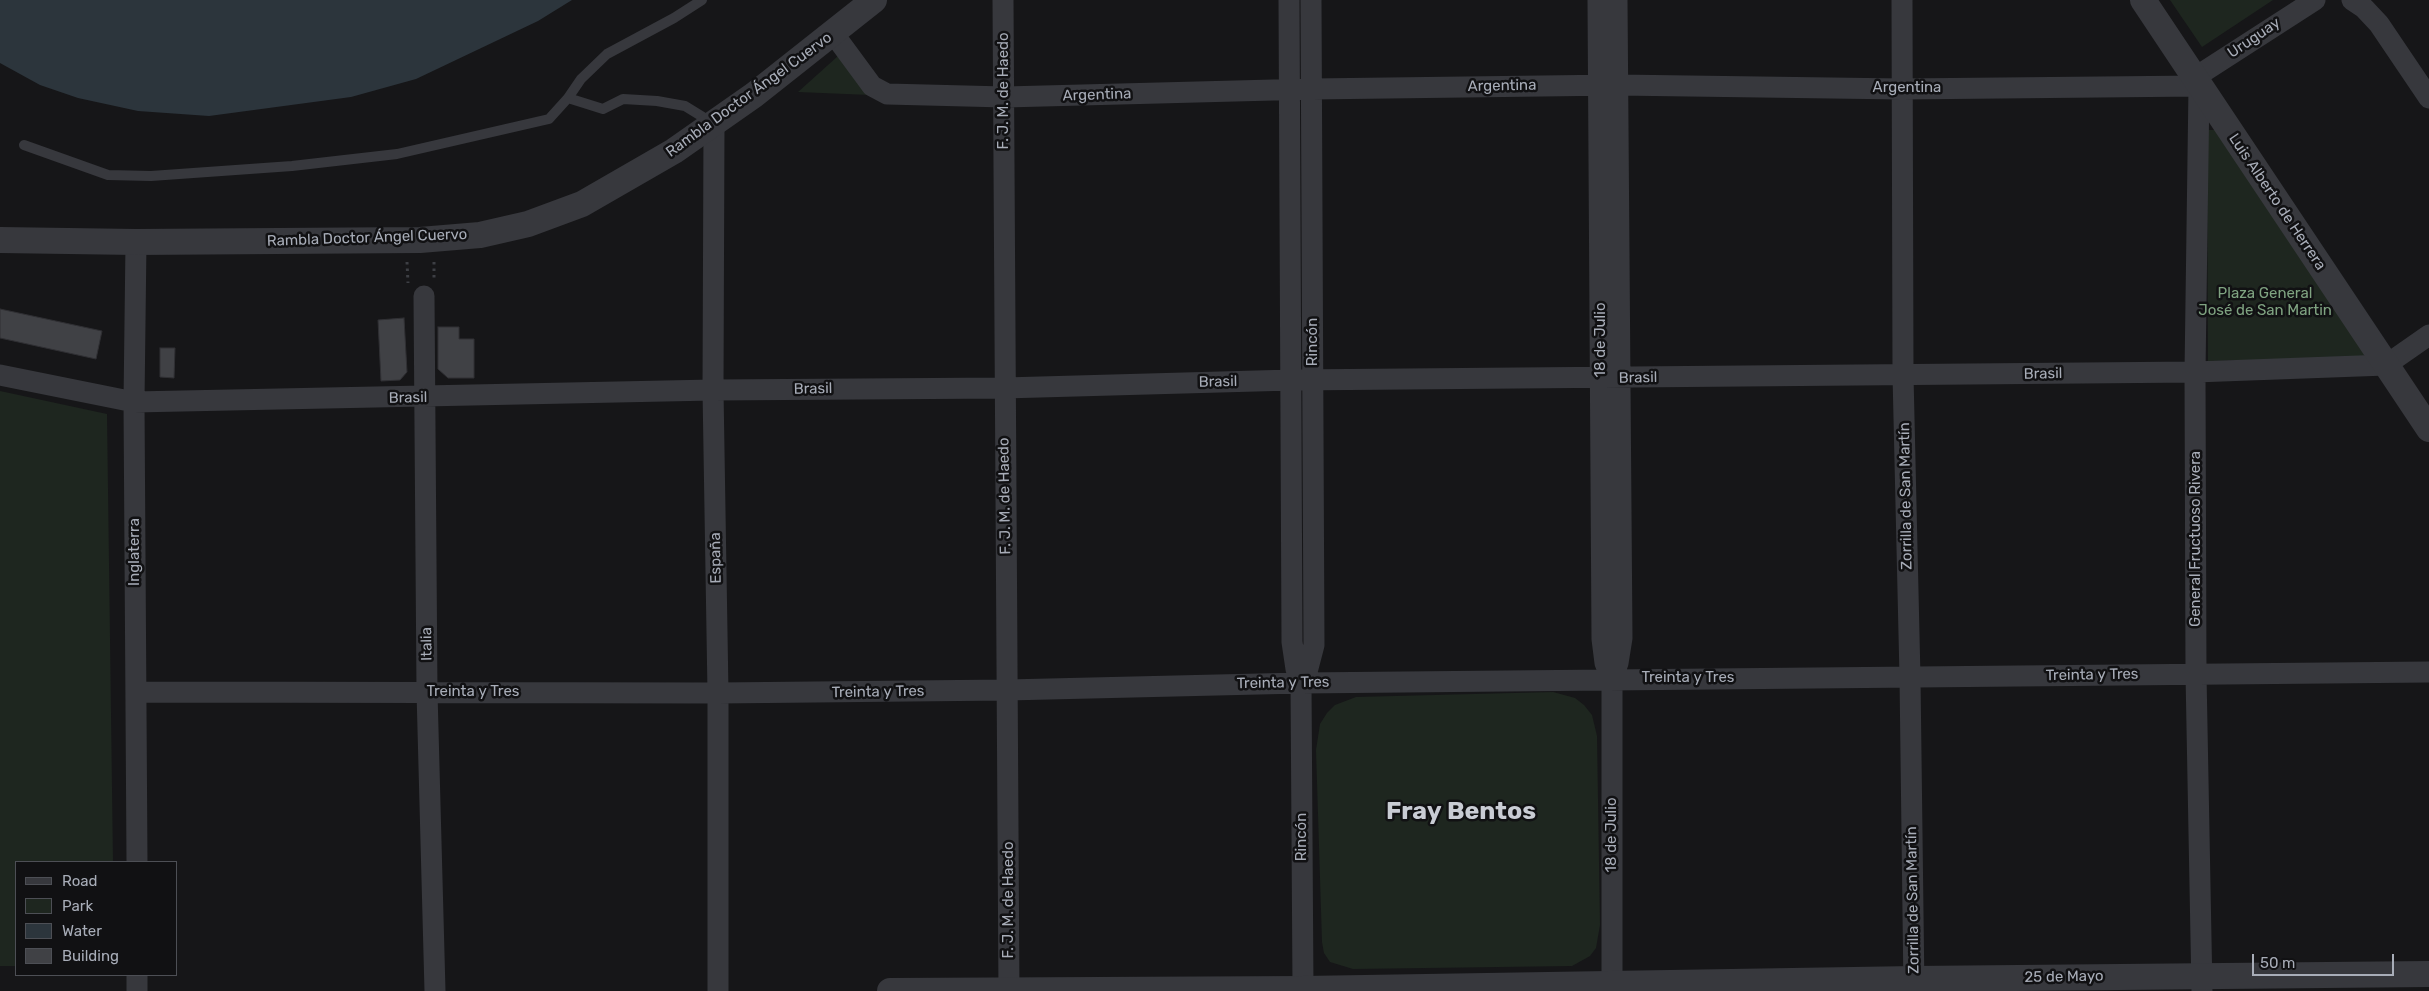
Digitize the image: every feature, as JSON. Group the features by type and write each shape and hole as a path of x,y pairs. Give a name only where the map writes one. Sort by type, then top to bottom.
{"street":[{"name":"Rambla Doctor Ángel Cuervo","path":"0,240 136,242 420,240 500,232 582,204 636,174 714,124 874,0"},
{"name":"F. J. M. de Haedo","path":"1003,0 1005,97 1004,388 1010,990"},
{"name":"Rincón","path":"1289,0 1292,642 1296,669 1301,682 1304,990"},
{"name":"Rincón","path":"1301,682 1308,668 1314,645 1311,0"},
{"name":"18 de Julio","path":"1598,0 1608,85 1611,379 1602,639 1605,663 1612,679 1612,988"},
{"name":"18 de Julio","path":"1608,85 1617,0"},
{"name":"Zorrilla de San Martín","path":"1902,0 1903,375 1910,677 1914,985"},
{"name":"Luis Alberto de Herrera","path":"2142,0 2429,429"},
{"name":"Uruguay","path":"2196,82 2315,0"},
{"path":"2352,0 2364,8 2379,24 2429,98"},
{"name":"Argentina","path":"833,33 872,86 887,94 1005,97 1312,89 1608,85 1902,89 2196,82"},
{"name":"General Fructuoso Rivera","path":"2196,82 2196,674 2202,984"},
{"name":"España","path":"714,124 713,390 718,693 718,991"},
{"name":"Inglaterra","path":"136,242 134,402 137,861"},
{"name":"Italia","path":"424,296 423,397 427,692 435,991"},
{"path":"2386,365 2429,335"},
{"name":"Brasil","path":"0,375 134,402 713,390 1004,388 1292,380 1611,379 2195,372 2386,365"},
{"name":"Treinta y Tres","path":"136,692 718,693 1008,690 1301,682 2429,672"},
{"name":"25 de Mayo","path":"890,991 2202,984 2429,974"},
{"path":"137,976 137,991"}],"lane":[{"path":"24,145 108,175 152,176 292,166 397,154 549,119 568,98 581,79 607,54 674,18 702,0"},
{"path":"568,98 603,109 623,100 658,101 685,106 714,124"}],"green space":[{"path":"2170,0 2273,0 2202,47"},
{"path":"838,56 870,95 798,92"},
{"name":"Plaza General José de San Martin","path":"2207,130 2218,130 2364,348 2364,358 2208,361"},
{"path":"0,391 107,414 113,861 15,861 15,966 0,966"},
{"path":"1553,692 1575,698 1584,705 1592,715 1597,736 1600,925 1596,948 1590,956 1572,966 1353,969 1330,962 1324,953 1322,942 1316,750 1320,724 1327,713 1335,705 1356,697"}],"water":[{"path":"0,0 572,0 538,21 416,79 351,97 209,116 138,111 78,98 40,85 0,63"}],"building":[{"path":"0,309 102,331 96,359 0,338"},
{"path":"404,318 407,372 400,380 381,381 378,320"},
{"path":"438,327 459,327 459,339 474,339 474,378 448,378 438,369"},
{"path":"160,348 175,348 174,378 160,377"}],"district":[{"name":"Fray Bentos","path":"1461,812"}]}
